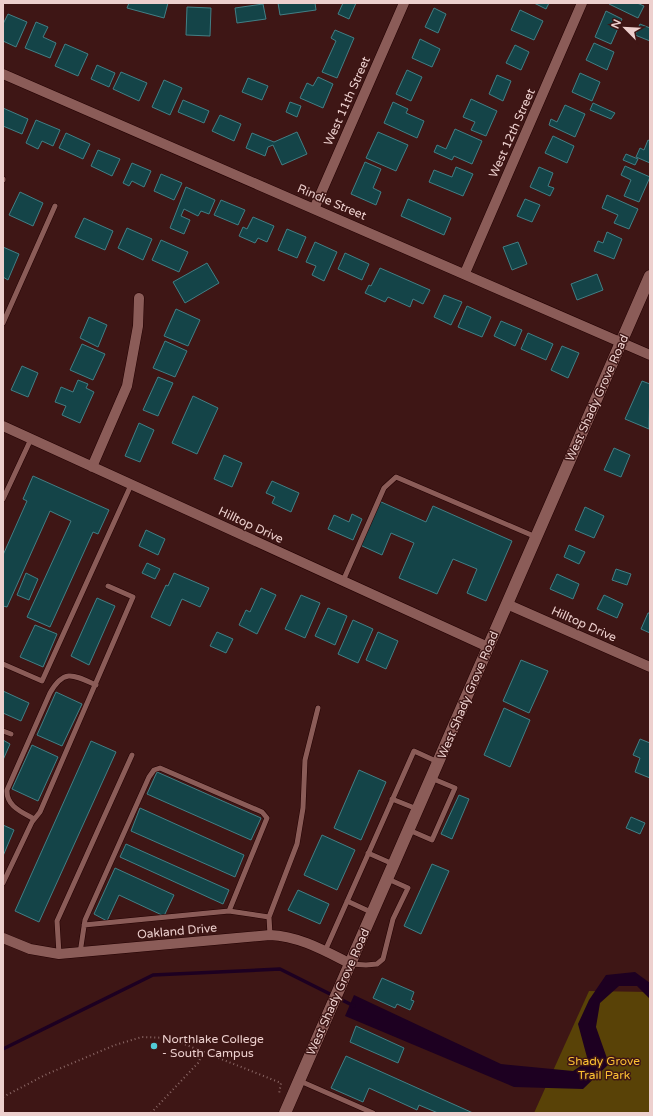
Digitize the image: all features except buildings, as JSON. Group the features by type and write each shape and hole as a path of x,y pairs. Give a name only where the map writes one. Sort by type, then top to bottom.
{"main road":[{"name":"West Shady Grove Road","path":"285,1113 343,983 650,276"}],"street":[{"name":"West 11th Street","path":"314,209 404,3"},
{"name":"West 12th Street","path":"465,274 582,3"},
{"name":"Rindie Street","path":"3,74 650,355"},
{"path":"92,467 127,386 138,326 139,298"},
{"name":"Hilltop Drive","path":"3,426 488,647"},
{"name":"Hilltop Drive","path":"507,604 650,667"},
{"name":"Oakland Drive","path":"3,938 30,949 59,954 270,935 300,940 351,964"}],"lane":[{"path":"3,323 55,206"},
{"path":"3,500 31,439"},
{"path":"343,581 384,488 396,477 536,537"},
{"path":"3,664 42,681 131,485"},
{"path":"3,883 34,819 40,812 133,597 108,586"},
{"path":"34,819 16,809 7,796 7,790 50,693 62,677 71,675 96,685"},
{"path":"270,935 269,917 297,844 303,808 305,760 318,708"},
{"path":"3,731 11,734"},
{"path":"325,951 414,751 438,762"},
{"path":"59,954 57,921 132,755"},
{"path":"80,953 84,925 150,777 154,770 160,768 262,812 267,818 229,911"},
{"path":"409,830 432,840 455,788 431,778"},
{"path":"392,798 418,809"},
{"path":"368,853 394,865"},
{"path":"351,964 377,964 383,959 391,935 393,919 408,888 388,879"},
{"path":"347,901 373,913"},
{"path":"84,925 229,911 269,917"},
{"path":"299,1081 373,1113"}],"path":[{"path":"3,1097 34,1079 129,1039 142,1037 169,1038 282,1083 279,1096"},
{"path":"151,1113 198,1063 204,1051"}],"green space":[{"name":"Shady Grove Trail Park","path":"589,991 650,992 650,1113 534,1113"}],"shaded area":[{"path":"635,972 650,983 650,999 637,986 619,986 600,1003 596,1027 609,1064 583,1089 514,1087 345,1016 354,995 501,1064 573,1071 588,1061 578,1024 589,1000 606,975"}],"waterway":[{"path":"3,1049 153,975 280,969 354,1006"}],"place":[{"name":"Northlake College - South Campus","path":"154,1046"}]}
